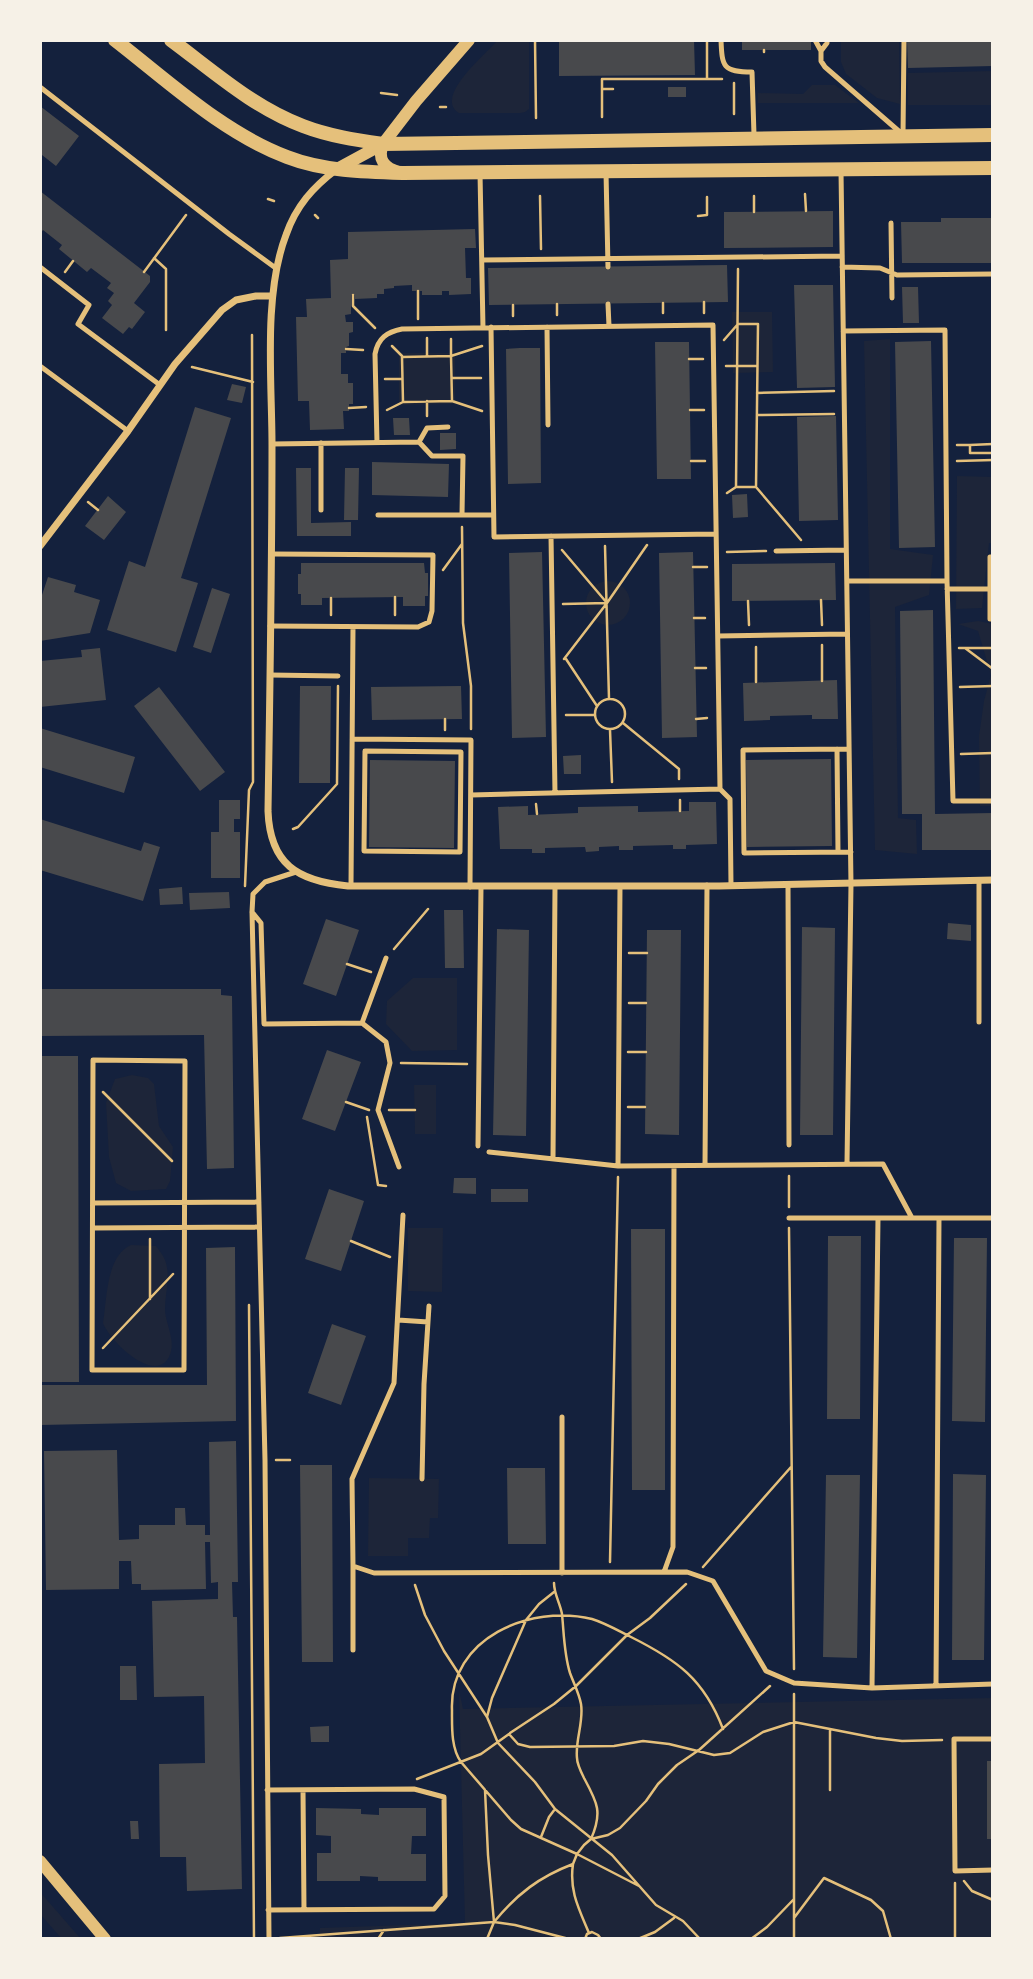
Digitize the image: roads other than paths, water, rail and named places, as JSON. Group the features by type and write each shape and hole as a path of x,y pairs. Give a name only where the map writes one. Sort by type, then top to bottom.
{"main road":[{"path":"115,40 242,135 288,158 337,169 403,173 480,173 993,168"},
{"path":"171,40 236,89 280,116 321,132 383,144 993,135"}],"street":[{"path":"403,173 385,166 380,151 383,144 469,40"},
{"path":"383,144 337,169 314,188 297,209 285,236 272,296 269,830 274,847 283,860 296,872 326,883 351,886 731,886 993,880"},
{"path":"40,546 128,431 175,364 222,310 236,300 272,296"},
{"path":"40,1861 106,1939"}],"lane":[{"path":"721,40 722,62 725,68 752,72 754,138"},
{"path":"815,40 825,67 903,135"},
{"path":"821,51 827,40"},
{"path":"903,135 904,40"},
{"path":"40,87 277,269"},
{"path":"841,168 851,852 848,1164"},
{"path":"606,171 608,267"},
{"path":"480,173 482,328"},
{"path":"891,223 892,298"},
{"path":"482,260 842,256"},
{"path":"40,267 89,306 78,324 160,385"},
{"path":"842,267 880,268 897,275 993,274"},
{"path":"608,304 609,326"},
{"path":"377,443 375,354 377,344 391,331 491,327 713,325 720,789 730,799 731,886"},
{"path":"491,327 494,537 716,534"},
{"path":"547,327 548,425"},
{"path":"843,331 945,330 947,589 953,801 993,801"},
{"path":"40,366 128,431"},
{"path":"418,442 427,428 448,427"},
{"path":"272,444 418,442 432,456 463,456 463,515"},
{"path":"321,443 321,510"},
{"path":"378,515 494,515"},
{"path":"551,536 555,793"},
{"path":"776,551 846,550"},
{"path":"270,626 418,627 429,622 432,611 433,555 272,554"},
{"path":"993,557 990,557 990,619 993,619"},
{"path":"847,581 947,581"},
{"path":"947,589 990,589"},
{"path":"351,886 353,627"},
{"path":"718,636 848,634"},
{"path":"270,675 338,676"},
{"path":"352,738 471,740 470,887"},
{"path":"837,749 838,852"},
{"path":"849,749 743,750 743,840 744,853 851,852"},
{"path":"364,851 365,751 379,751 461,752 460,852"},
{"path":"471,795 720,789"},
{"path":"351,856 359,851 470,852"},
{"path":"271,1939 268,1910 265,1460 252,912 253,894 264,882 296,872"},
{"path":"979,881 979,1022"},
{"path":"705,1166 707,885"},
{"path":"788,885 789,1145"},
{"path":"618,1166 620,886"},
{"path":"478,1146 481,887"},
{"path":"553,1159 555,887"},
{"path":"252,912 261,923 264,1024 362,1023 386,1042 390,1063 379,1110 399,1167"},
{"path":"362,1023 386,958"},
{"path":"93,1060 185,1061 185,1203 184,1370 92,1370 93,1060"},
{"path":"489,1152 618,1166 883,1164 912,1218"},
{"path":"664,1572 673,1547 674,1166"},
{"path":"93,1203 259,1202"},
{"path":"353,1650 352,1479 394,1383 403,1215"},
{"path":"789,1218 993,1218"},
{"path":"872,1688 878,1218"},
{"path":"936,1686 939,1218"},
{"path":"93,1228 260,1227"},
{"path":"422,1479 429,1306"},
{"path":"398,1321 428,1322"},
{"path":"562,1417 562,1573"},
{"path":"353,1566 374,1573 411,1574 687,1572 713,1581 766,1671 794,1683 872,1688 993,1685"},
{"path":"993,1739 954,1739 955,1871 993,1870"},
{"path":"267,1790 414,1789 444,1797 445,1896 434,1909 268,1910"},
{"path":"303,1790 304,1910"}]}
